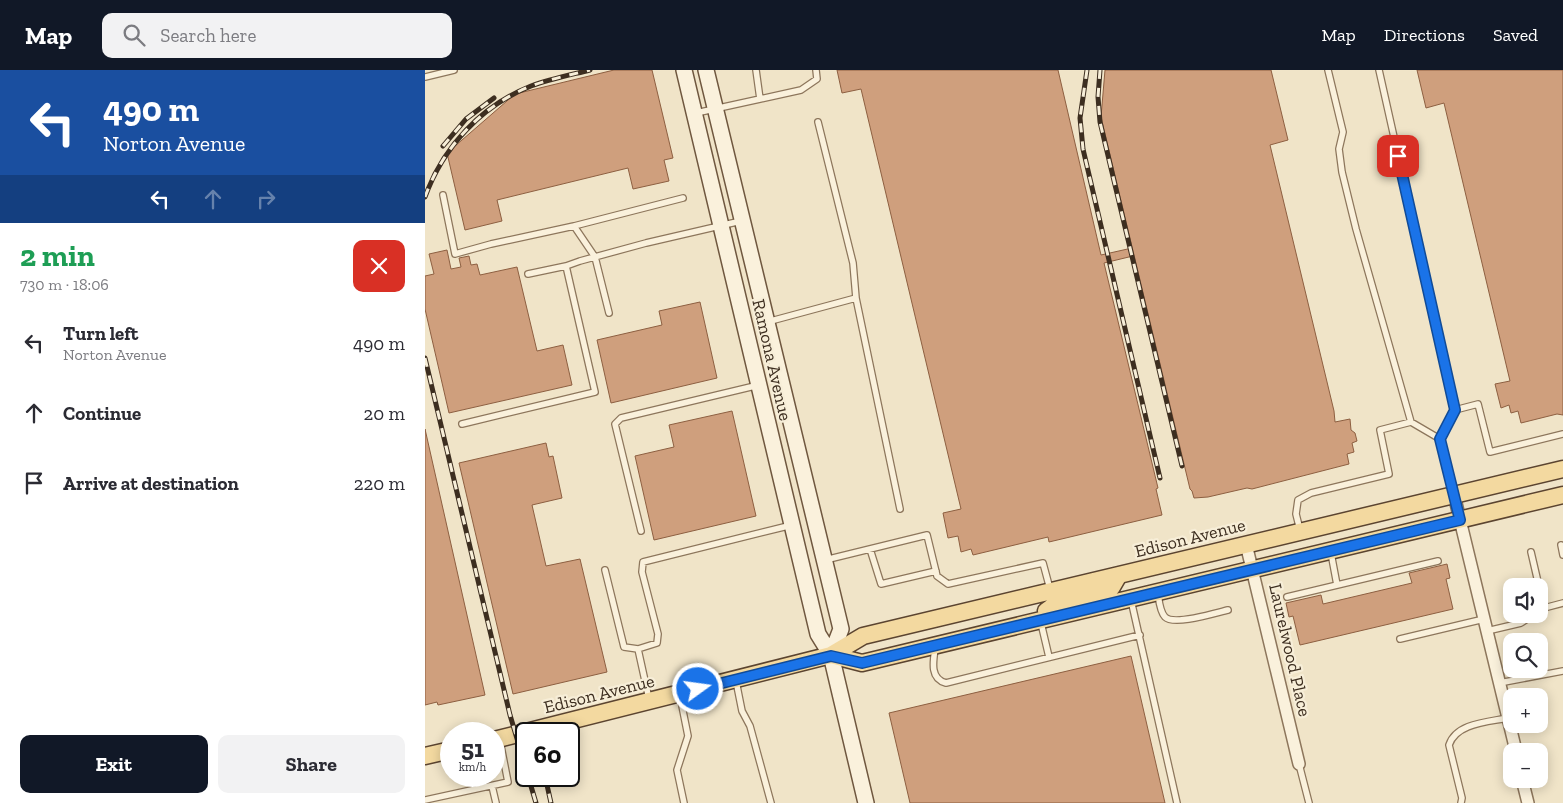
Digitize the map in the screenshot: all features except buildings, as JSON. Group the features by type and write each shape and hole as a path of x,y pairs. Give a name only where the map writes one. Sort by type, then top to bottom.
{"main road":[{"name":"Ramona Avenue","path":"684,70 818,634 831,656 866,803"},
{"name":"Ramona Avenue","path":"706,70 841,629 831,656"},
{"name":"Edison Avenue","path":"505,738 831,656 863,636 1563,469"},
{"name":"Edison Avenue","path":"831,656 862,663 1563,495"},
{"path":"1041,620 1047,609 1053,606 1107,592 1119,576"},
{"path":"425,756 440,753"}],"street":[{"path":"1454,495 1503,700"},
{"name":"Laurelwood Place","path":"1247,544 1299,764"},
{"path":"1524,788 1527,803"}],"lane":[{"path":"425,77 454,70"},
{"path":"756,70 759,99"},
{"path":"694,113 801,90 817,79 816,70"},
{"path":"1328,70 1343,132 1339,149 1342,172 1356,229 1411,422 1440,439"},
{"path":"1379,70 1455,410 1440,439 1454,495"},
{"path":"818,122 853,263 855,298 900,509"},
{"path":"443,195 455,254 683,198"},
{"path":"528,274 567,266 595,257 743,221"},
{"path":"574,226 595,257 609,313"},
{"path":"462,424 595,392 567,266"},
{"path":"767,322 855,298"},
{"path":"641,531 615,424 621,418 759,385"},
{"path":"1455,410 1478,404 1490,452 1563,434"},
{"path":"1300,532 1295,514 1298,500 1311,493 1389,474 1380,430 1411,422"},
{"path":"605,570 624,648 638,649 657,643 657,634 642,572 643,562 792,525"},
{"path":"825,560 927,535 937,576 948,584 1043,563 1051,592"},
{"path":"1561,545 1563,555"},
{"path":"870,548 881,584 936,571"},
{"path":"1331,550 1337,585"},
{"path":"1531,552 1535,578"},
{"path":"1287,597 1438,561"},
{"path":"1157,592 1166,619 1188,619 1228,610"},
{"path":"1131,598 1177,803"},
{"path":"1548,608 1563,604"},
{"path":"1400,639 1484,619"},
{"path":"1041,620 1049,657"},
{"path":"1487,631 1521,623"},
{"path":"935,645 934,673 941,682 946,683 1139,635"},
{"path":"638,649 650,702"},
{"path":"1499,683 1563,671"},
{"path":"736,680 742,711 750,726 771,803"},
{"path":"679,694 688,736 677,770 684,803"},
{"path":"1461,803 1462,798 1449,745 1451,738 1459,731 1471,726 1503,719"},
{"path":"1299,764 1309,803"},
{"path":"505,771 508,782 505,783"},
{"path":"425,800 487,787"},
{"path":"492,787 496,803"}],"railway":[{"path":"425,197 442,161 453,145 480,117 513,94 531,86 590,70"},
{"path":"1087,70 1080,118 1083,149 1160,478"},
{"path":"1100,70 1098,97 1100,122 1182,466"},
{"path":"443,146 466,119 494,98"},
{"path":"425,358 515,732"},
{"path":"531,787 536,803"},
{"path":"547,787 551,803"}],"route":[{"path":"698,689 831,656 862,663 1460,520 1440,439 1455,410 1398,156"}]}
